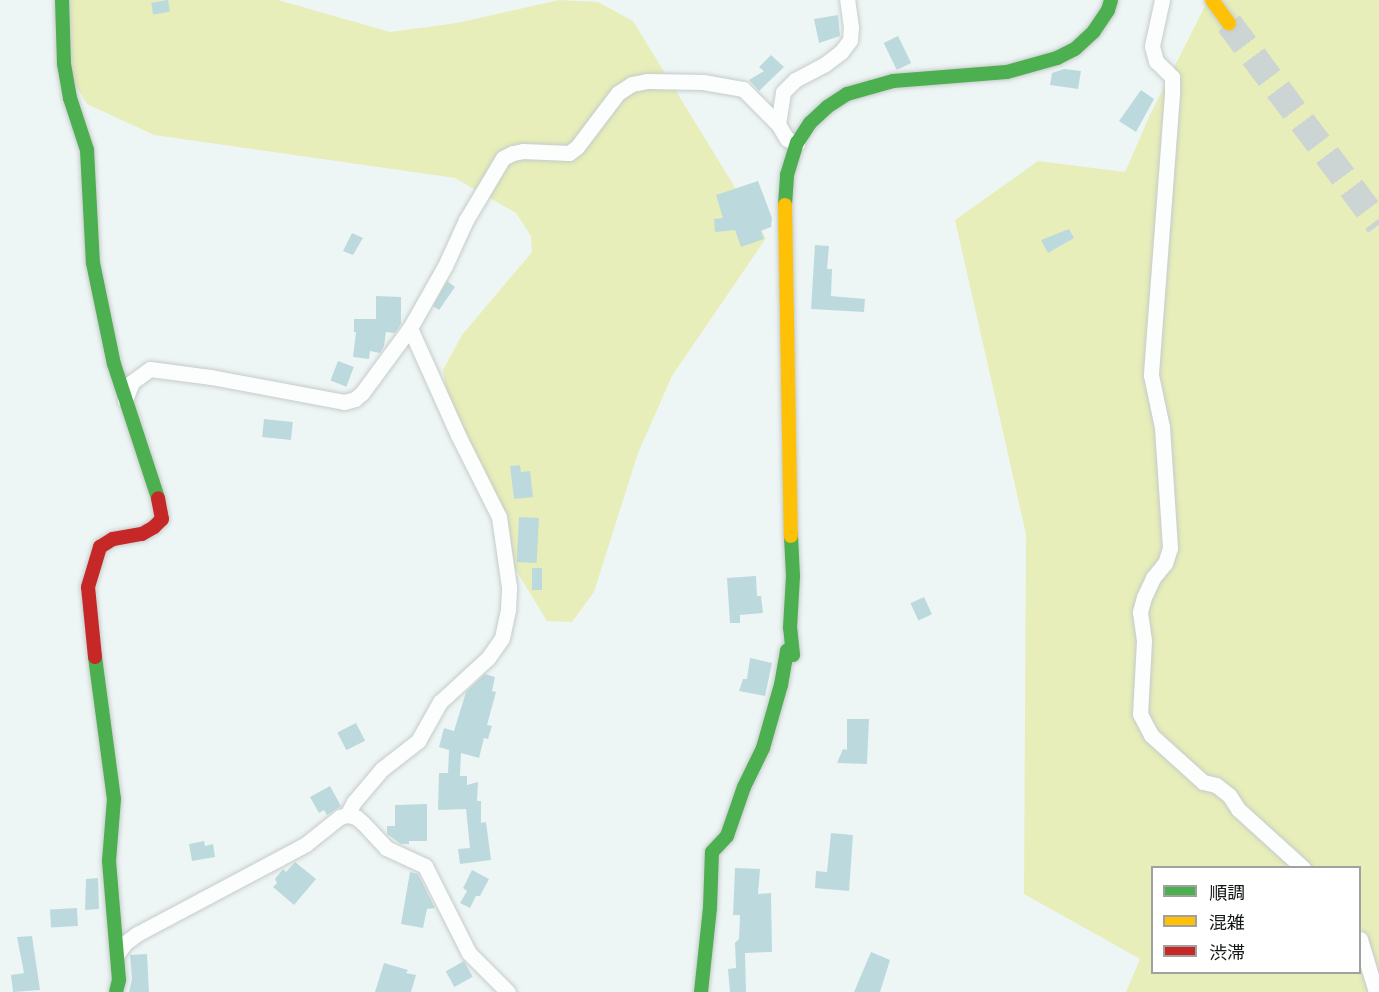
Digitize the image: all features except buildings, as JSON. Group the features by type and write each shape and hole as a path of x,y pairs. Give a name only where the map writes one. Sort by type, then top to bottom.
{"main road":[{"path":"62,0 64,64 70,98 87,150 93,263 114,364 160,505 162,519 142,534 113,539 100,547 88,587 114,798 109,861 119,980 116,992"},
{"path":"701,992 710,908 712,852 727,836 744,788 763,748 782,685 787,651 793,655 790,628 794,576 787,457 784,231 787,175 797,143 810,123 826,107 846,94 868,86 893,81 1006,72 1057,58 1075,49 1094,31 1108,10 1111,0"},
{"path":"1212,0 1229,23"}],"street":[{"path":"778,124 783,92 795,80 834,58 850,40 851,27 847,0"},
{"path":"1162,0 1152,46 1156,61 1172,77 1172,94 1151,375 1162,427 1170,548 1165,563 1153,578 1144,597 1140,612 1144,641 1140,714 1151,735 1203,782 1216,785 1229,795 1238,809 1302,866"},
{"path":"125,400 132,382 150,369 211,377 344,402 363,393 410,328 466,220 503,158 523,151 569,153 577,147 618,93 632,84 648,81 702,82 742,90 778,124 787,139 797,143"},
{"path":"347,815 354,802 382,769 418,741 440,702 488,658 502,638 508,609 509,587 499,517 458,435 410,328"},
{"path":"117,954 125,943 137,934 306,844 340,817 347,815 356,817 386,848 425,866 469,953 508,992"},
{"path":"1361,945 1376,992"}],"green space":[{"path":"64,0 278,0 390,32 457,23 559,0 598,2 633,21 766,238 672,376 638,453 594,592 572,622 547,621 511,562 449,407 443,370 462,335 532,252 531,236 516,213 455,178 154,135 87,104 62,63"},
{"path":"1208,0 1379,0 1379,992 1126,992 1140,959 1024,894 1026,534 955,220 1038,161 1125,172 1150,115"}],"tunnel":[{"path":"1229,23 1379,224"}],"traffic: fast":[{"path":"62,0 64,64 70,98 87,150 93,263 114,364 158,498"},
{"path":"785,205 787,175 797,143 810,123 827,107 847,94 893,81 1007,72 1057,58 1075,49 1094,31 1108,10 1111,0"},
{"path":"701,992 710,908 712,852 727,836 744,787 763,748 781,685 787,651 793,655 790,628 793,576 791,536"},
{"path":"95,657 114,799 109,861 119,980 116,992"}],"traffic: slow":[{"path":"1212,0 1229,23"},
{"path":"785,205 791,536"}],"traffic: jam":[{"path":"95,657 88,587 100,547 113,539 142,534 154,527 162,519 158,498"}]}
